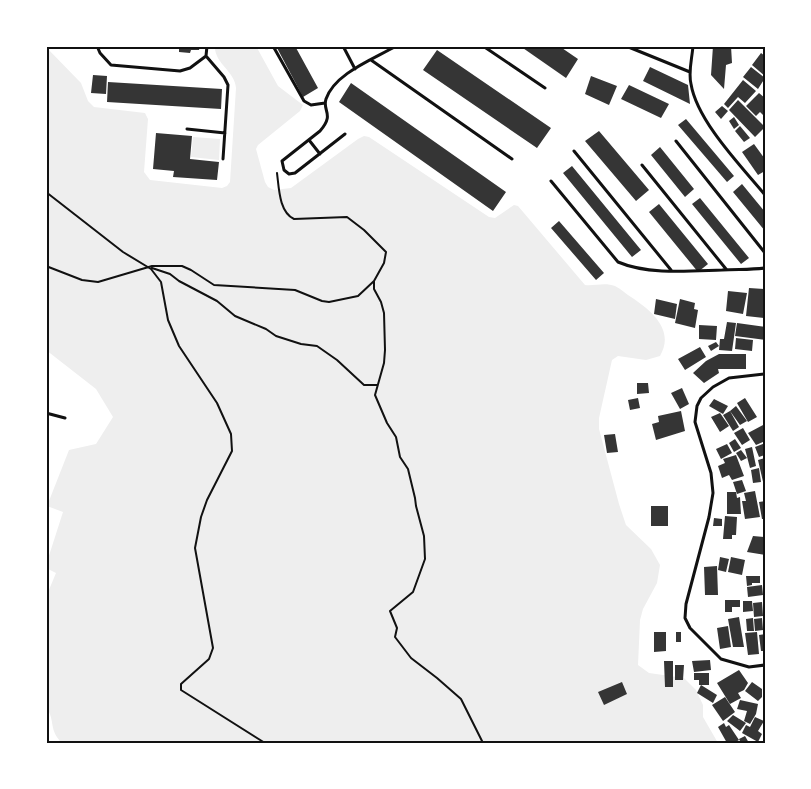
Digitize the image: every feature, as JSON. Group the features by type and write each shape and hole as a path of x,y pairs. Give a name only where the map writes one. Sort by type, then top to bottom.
{"lane":[{"path":"97,46 107,62 115,67 185,70 206,56"},
{"path":"207,46 206,56 228,85 223,159"},
{"path":"273,46 304,101 311,105 325,103"},
{"path":"343,46 356,69"},
{"path":"345,134 295,173 289,174 284,170 282,161 320,131 327,122 326,98 337,82 396,46"},
{"path":"483,46 545,88"},
{"path":"626,46 690,72"},
{"path":"694,46 690,85 704,119 765,195"},
{"path":"371,60 512,158"},
{"path":"187,129 225,133"},
{"path":"309,140 320,154"},
{"path":"676,141 765,254"},
{"path":"574,151 672,271"},
{"path":"642,165 727,270"},
{"path":"551,181 618,262 631,266 692,272 765,268"},
{"path":"765,374 729,378 712,387 701,398 697,406 695,422 711,473 713,493 686,604 685,618 698,638 721,659 749,667 765,665"},
{"path":"46,413 65,418"}],"path":[{"path":"46,266 82,280 98,282 148,268 182,266 214,285 295,290 329,302 358,296 374,281 384,263 386,252 364,230 347,217 294,219 288,216 282,205 278,171"},
{"path":"46,192 123,252 148,268 161,282 168,320 179,346 217,403 232,434 232,451 207,500 201,517 195,548 212,648 209,658 181,684 181,690 266,743"},
{"path":"148,268 170,274 179,281 217,301 235,316 266,329 276,336 301,344 316,346 337,360 364,385 377,385"},
{"path":"374,281 374,289 381,302 384,314 385,332 384,363 375,395 396,437 400,457 408,470 424,536 425,559 412,592 403,602 390,611 397,628 395,637 411,658 461,699 483,743"}],"shaded area":[{"path":"215,46 256,46 278,86 303,105 300,111 258,145 256,149 268,187 274,190 291,188 358,139 364,136 369,137 489,217 495,218 514,205 518,206 585,285 608,284 615,286 639,302 659,322 665,338 660,356 646,360 618,356 612,360 599,418 599,429 626,525 651,549 660,565 657,583 643,609 640,620 638,665 649,673 684,678 696,690 703,705 703,717 718,743 62,743 58,738 46,707 46,597 56,573 46,568 46,565 63,512 47,506 69,450 96,444 113,417 96,389 46,350 46,47 81,83 88,101 94,107 145,113 148,119 144,172 150,180 222,188 230,182 236,88 235,82 218,57"},
{"path":"193,137 220,139 219,160 191,157"}],"building":[{"path":"168,46 200,46 199,50 191,50 190,53 179,52 179,49 167,48"},
{"path":"276,46 295,46 318,88 303,97"},
{"path":"520,46 559,46 578,59 566,78"},
{"path":"713,46 731,46 732,63 726,65 724,89 711,75"},
{"path":"437,50 551,128 537,148 423,70"},
{"path":"761,53 765,56 765,76 752,65"},
{"path":"650,67 688,85 690,104 643,81"},
{"path":"751,67 765,78 758,89 743,77"},
{"path":"93,75 107,76 106,94 91,93"},
{"path":"591,76 617,86 609,105 585,94"},
{"path":"743,80 756,91 745,103 738,97 728,108 724,104"},
{"path":"108,82 222,89 221,109 107,102"},
{"path":"351,83 506,192 493,211 339,102"},
{"path":"629,85 669,104 661,118 621,99"},
{"path":"759,93 765,98 765,117 760,112 756,116 746,106"},
{"path":"738,100 765,127 755,137 729,110"},
{"path":"722,106 728,111 721,119 715,112"},
{"path":"734,117 739,125 734,129 729,121"},
{"path":"686,119 734,176 727,182 678,125"},
{"path":"740,126 750,138 744,142 735,131"},
{"path":"599,131 649,190 636,201 585,141"},
{"path":"156,133 192,136 190,159 219,162 217,180 173,177 174,171 153,169"},
{"path":"754,144 765,159 765,171 758,175 742,152"},
{"path":"660,147 694,189 685,197 651,155"},
{"path":"572,166 641,250 632,257 563,173"},
{"path":"742,184 765,212 765,231 733,192"},
{"path":"700,198 749,258 741,264 692,204"},
{"path":"659,204 708,264 698,272 649,212"},
{"path":"559,221 604,273 596,280 551,228"},
{"path":"749,288 765,289 765,318 746,316"},
{"path":"728,291 747,293 743,314 726,311"},
{"path":"656,299 677,304 675,319 654,314"},
{"path":"680,299 695,303 694,309 698,310 695,328 675,323"},
{"path":"727,322 736,323 732,351 719,350 720,339 724,339"},
{"path":"737,323 765,327 765,340 735,336"},
{"path":"699,325 717,326 716,340 699,339"},
{"path":"736,338 753,340 752,351 735,349"},
{"path":"716,342 719,346 711,351 708,346"},
{"path":"700,347 706,357 685,370 678,359"},
{"path":"719,354 746,354 746,369 718,369 719,373 704,383 693,373 706,361"},
{"path":"637,383 648,383 649,393 637,394"},
{"path":"682,388 689,404 680,409 671,393"},
{"path":"638,398 640,408 630,410 628,400"},
{"path":"745,398 757,417 748,422 737,403"},
{"path":"714,399 728,406 723,414 709,406"},
{"path":"736,406 747,421 740,425 730,411"},
{"path":"681,411 685,431 656,440 652,424 659,422 658,416"},
{"path":"730,411 739,427 733,431 723,415"},
{"path":"720,413 729,426 720,432 711,417"},
{"path":"765,424 765,441 756,445 748,433"},
{"path":"743,428 750,440 742,445 734,433"},
{"path":"615,434 618,452 607,453 604,435"},
{"path":"735,439 741,448 734,452 729,443"},
{"path":"765,443 765,455 759,457 755,447"},
{"path":"727,444 732,453 721,459 716,449"},
{"path":"752,447 756,466 750,468 745,449"},
{"path":"741,450 747,458 741,461 736,453"},
{"path":"736,455 744,476 732,480 729,475 722,478 718,466 725,463 723,459"},
{"path":"765,458 765,486 764,486 758,460"},
{"path":"759,468 761,482 753,483 751,470"},
{"path":"742,480 746,491 737,494 733,482"},
{"path":"755,491 760,517 745,519 742,501 746,501 744,493"},
{"path":"727,492 736,492 737,498 740,497 741,514 727,514"},
{"path":"765,501 765,519 762,519 759,502"},
{"path":"651,506 668,506 668,526 651,526"},
{"path":"725,516 737,517 736,535 732,535 732,539 723,539"},
{"path":"714,518 722,519 722,526 713,526"},
{"path":"753,536 765,537 765,555 747,552"},
{"path":"720,557 729,559 726,572 718,570"},
{"path":"731,557 745,560 742,575 728,572"},
{"path":"717,566 718,595 705,595 704,567"},
{"path":"746,576 760,576 760,583 752,583 752,585 747,586"},
{"path":"762,585 763,595 748,597 747,587"},
{"path":"725,600 740,600 740,607 732,607 732,612 725,612"},
{"path":"743,601 752,601 753,611 743,612"},
{"path":"762,602 763,616 754,617 753,603"},
{"path":"739,617 744,647 733,647 728,619"},
{"path":"753,618 754,631 747,631 746,619"},
{"path":"762,618 763,630 755,631 754,619"},
{"path":"728,626 731,647 720,649 717,628"},
{"path":"654,632 666,632 666,651 654,652"},
{"path":"676,632 681,632 681,642 676,642"},
{"path":"757,632 759,654 748,655 745,633"},
{"path":"765,634 765,651 761,651 759,635"},
{"path":"710,660 711,670 694,672 692,661"},
{"path":"664,661 673,661 673,687 665,687"},
{"path":"675,665 684,665 683,680 675,680"},
{"path":"739,670 748,683 744,690 738,693 741,698 730,704 717,683"},
{"path":"694,673 709,673 709,685 699,685 699,680 694,680"},
{"path":"622,682 627,694 604,705 598,692"},
{"path":"752,682 762,689 762,697 758,701 745,691"},
{"path":"701,685 717,695 713,703 697,693"},
{"path":"725,697 735,712 723,721 712,705"},
{"path":"740,700 758,704 756,714 750,724 744,721 747,711 737,709"},
{"path":"733,715 746,723 740,731 727,721"},
{"path":"755,717 764,721 758,731 762,734 758,742 742,733 746,725 750,727"},
{"path":"724,723 726,727 729,725 739,740 734,743 727,743 718,727"},
{"path":"745,736 749,743 737,743 740,741 739,739"}]}
